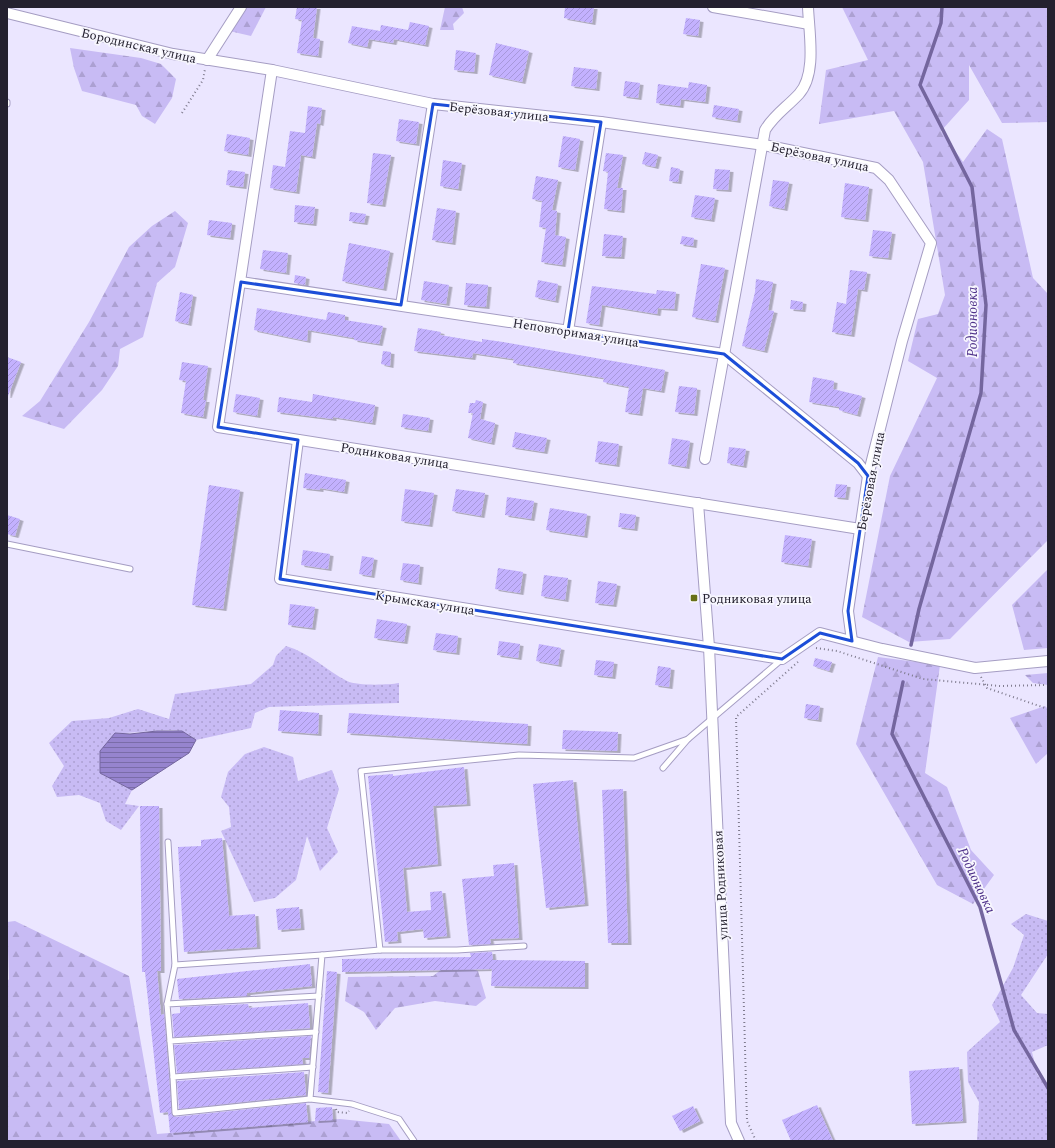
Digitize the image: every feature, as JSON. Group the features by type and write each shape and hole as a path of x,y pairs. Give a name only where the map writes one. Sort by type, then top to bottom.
{"street":[{"path":"207,60 241,7"},
{"path":"713,7 809,24"},
{"path":"705,459 764,145 765,130 772,120 806,85 810,71 808,7"},
{"name":"Бородинская улица","path":"7,14 173,54 272,70"},
{"path":"241,282 272,70"},
{"name":"Берёзовая улица","path":"272,70 433,104 601,122 764,145 876,168 889,180 931,243 902,341 868,476 848,611 852,641"},
{"name":"Берёзовая улица","path":"401,305 433,104"},
{"path":"568,330 601,122"},
{"name":"Неповторимая улица","path":"241,282 724,354"},
{"name":"Родниковая улица","path":"241,282 218,427 860,529"},
{"path":"724,354 858,463 868,476"},
{"name":"Крымская улица","path":"298,440 280,580 709,647"},
{"name":"улица Родниковая","path":"698,503 713,718 731,1123 739,1141"},
{"path":"709,647 782,659 820,633 975,668 1048,661"}],"lane":[{"path":"7,544 130,569"},
{"path":"663,768 688,739 782,659"},
{"path":"380,950 361,770 519,755 634,758 688,739"},
{"path":"168,842 175,964 167,1004 175,1113 310,1098 352,1104 399,1119 414,1141"},
{"path":"175,964 380,950 457,950 524,946"},
{"path":"310,1098 322,955"},
{"path":"167,1004 319,996"},
{"path":"170,1041 316,1032"},
{"path":"173,1077 313,1067"}],"path":[{"path":"182,113 203,80 207,60"},
{"path":"814,648 837,651 923,679 1000,686 1048,685"},
{"path":"756,1141 747,1121 736,717 803,658"},
{"path":"975,668 987,688 1048,709"}],"highlighted area":[{"path":"433,104 601,122 568,331 724,354 858,463 868,476 848,611 852,641 820,633 782,659 280,579 298,440 218,427 241,282 401,305"}],"green space":[{"path":"235,7 266,7 251,36 225,30"},
{"path":"445,7 462,7 464,13 453,24 454,30 440,30"},
{"path":"842,7 1048,7 1048,122 1002,123 969,65 969,100 941,131 963,162 987,129 1002,139 1033,278 1048,294 1048,540 950,639 909,642 862,617 890,476 937,378 908,361 918,319 938,314 945,295 923,162 894,111 819,124 826,70 868,60"},
{"path":"70,48 141,58 161,64 176,79 172,98 155,124 142,116 136,105 82,91 74,68"},
{"path":"175,211 188,223 175,267 157,283 143,337 120,349 118,366 102,390 64,429 22,416 40,401 89,322 129,247 152,226"},
{"path":"1048,569 1048,648 1024,650 1012,605"},
{"path":"286,646 303,653 339,677 352,683 373,685 399,683 399,703 269,707 255,713 251,728 196,740 185,733 170,730 115,733 102,774 132,790 125,804 139,806 121,830 106,821 100,803 79,795 57,797 52,786 64,766 49,743 72,721 109,718 138,709 169,719 175,694 251,684 273,665 276,656"},
{"path":"878,657 940,665 925,773 947,787 971,850 994,875 973,904 937,885 856,744"},
{"path":"1048,673 1048,685 1033,683 1025,675"},
{"path":"1045,706 1048,709 1048,753 1036,764 1010,718"},
{"path":"264,747 293,757 298,781 332,770 339,789 327,828 338,852 320,871 307,836 296,880 275,898 254,902 221,831 231,827 229,807 221,797 228,772 245,754"},
{"path":"1026,914 1048,921 1048,954 1021,995 1037,1013 1048,1014 1048,1045 1032,1052 1037,1074 1048,1088 1048,1141 977,1141 979,1102 968,1082 967,1052 1000,1022 992,1005 1013,968 1024,935 1011,924"},
{"path":"15,921 129,976 157,1134 340,1119 389,1124 401,1141 7,1141 7,979 9,980 7,922"},
{"path":"451,962 478,971 486,998 476,1006 435,1001 395,1008 376,1030 364,1012 345,1001 348,977 433,976"}],"shaded area":[{"path":"157,731 182,731 196,740 189,753 132,790 100,773 100,751 115,733 130,734"}],"building":[{"path":"297,7 317,7 313,38 320,39 318,56 297,53 302,20 295,19"},
{"path":"565,7 594,7 592,23 564,18"},
{"path":"686,18 700,20 698,36 683,34"},
{"path":"410,22 429,26 425,45 394,39 393,43 369,39 367,47 348,43 352,26 380,31 381,25 408,30"},
{"path":"496,43 529,51 522,82 489,75"},
{"path":"456,50 476,53 474,72 454,70"},
{"path":"574,67 598,70 596,89 571,86"},
{"path":"625,81 640,83 638,98 623,96"},
{"path":"689,82 707,85 705,102 681,99 680,106 656,103 658,84 688,88"},
{"path":"714,105 739,109 737,121 712,117"},
{"path":"308,106 322,108 320,124 317,123 312,157 301,155 296,192 270,188 273,165 285,167 290,131 305,133"},
{"path":"399,119 419,122 416,144 396,141"},
{"path":"227,134 250,138 248,155 224,151"},
{"path":"563,136 580,139 575,170 558,167"},
{"path":"645,152 658,155 655,167 642,164"},
{"path":"373,153 391,155 382,205 367,203"},
{"path":"606,153 623,155 617,188 623,188 621,211 604,209 608,172 603,171"},
{"path":"443,160 462,163 458,189 440,186"},
{"path":"671,167 680,169 678,182 669,181"},
{"path":"715,169 730,170 728,190 713,189"},
{"path":"228,170 245,172 243,187 226,185"},
{"path":"536,176 558,180 552,210 557,211 555,235 566,237 562,265 541,262 546,228 539,227 542,201 532,199"},
{"path":"773,180 789,182 784,209 769,206"},
{"path":"845,183 869,187 865,220 841,217"},
{"path":"695,195 715,198 711,220 691,217"},
{"path":"295,205 315,207 313,224 294,222"},
{"path":"437,208 456,211 452,243 432,240"},
{"path":"350,212 366,214 364,223 349,221"},
{"path":"209,220 232,223 230,238 207,235"},
{"path":"873,230 892,232 888,258 869,256"},
{"path":"604,234 623,236 621,257 602,256"},
{"path":"682,236 694,238 693,246 680,244"},
{"path":"349,243 390,251 383,289 342,281"},
{"path":"263,250 288,253 286,273 260,269"},
{"path":"701,264 725,268 715,321 692,317"},
{"path":"850,270 867,272 864,290 858,289 851,335 832,332 837,302 846,304"},
{"path":"295,275 306,277 305,285 294,283"},
{"path":"756,279 773,282 768,310 774,311 764,351 742,346 755,292"},
{"path":"538,280 558,284 555,301 535,297"},
{"path":"424,281 449,285 446,304 421,300"},
{"path":"466,283 488,285 486,307 464,305"},
{"path":"592,286 656,294 657,290 676,292 674,309 658,308 657,314 602,305 599,325 586,323"},
{"path":"180,292 193,295 188,324 175,321"},
{"path":"791,300 803,302 802,310 790,309"},
{"path":"257,308 326,320 328,312 345,315 345,320 383,326 379,344 308,330 307,341 254,330"},
{"path":"418,328 441,332 440,335 482,342 482,339 503,342 665,370 661,391 643,388 639,414 625,412 629,387 603,382 604,378 513,363 514,359 473,353 472,358 414,351"},
{"path":"383,351 391,352 390,366 381,364"},
{"path":"7,357 21,362 8,396 7,396"},
{"path":"182,362 208,366 203,400 206,400 203,417 181,413 186,381 179,380"},
{"path":"813,377 834,381 833,389 862,396 857,415 839,410 839,407 809,402"},
{"path":"679,386 697,388 694,414 675,412"},
{"path":"236,394 260,398 257,416 233,412"},
{"path":"313,394 375,405 372,423 333,417 333,419 277,412 279,397 312,402"},
{"path":"476,400 483,402 480,419 495,423 491,443 468,438 473,413 468,413 470,403 475,403"},
{"path":"403,414 430,418 428,431 401,427"},
{"path":"515,432 547,438 544,452 512,447"},
{"path":"672,438 690,441 686,467 668,464"},
{"path":"598,441 619,444 616,465 595,462"},
{"path":"729,447 746,449 743,466 727,463"},
{"path":"305,473 346,480 344,492 320,488 320,490 303,488"},
{"path":"836,484 847,485 845,498 834,497"},
{"path":"209,485 240,490 223,609 192,605"},
{"path":"405,489 434,493 429,525 401,521"},
{"path":"456,489 485,493 481,516 452,511"},
{"path":"507,497 534,501 531,519 505,515"},
{"path":"550,508 587,514 584,536 546,530"},
{"path":"620,513 636,515 634,529 618,527"},
{"path":"7,515 20,519 15,536 7,534"},
{"path":"785,535 812,539 808,566 781,562"},
{"path":"303,550 330,554 328,569 301,565"},
{"path":"362,556 374,558 371,576 359,574"},
{"path":"403,563 420,565 418,583 400,580"},
{"path":"498,568 523,572 520,593 495,589"},
{"path":"544,575 568,578 565,600 541,596"},
{"path":"598,581 617,584 613,605 595,603"},
{"path":"290,604 315,607 312,628 288,625"},
{"path":"377,619 407,624 404,642 374,638"},
{"path":"436,633 458,636 456,653 433,650"},
{"path":"499,641 520,644 518,658 497,655"},
{"path":"539,644 561,648 558,665 536,661"},
{"path":"815,658 832,662 829,671 813,666"},
{"path":"596,660 614,662 612,677 594,675"},
{"path":"658,666 671,668 669,687 655,685"},
{"path":"806,704 820,706 818,720 804,718"},
{"path":"280,710 319,713 318,734 278,731"},
{"path":"349,713 528,724 527,744 347,733"},
{"path":"563,730 618,732 617,751 562,749"},
{"path":"464,767 467,804 433,806 438,864 403,868 407,912 431,910 430,892 442,891 447,936 424,938 423,929 397,932 398,941 385,942 368,776 393,774 393,776"},
{"path":"573,780 585,904 546,908 533,784"},
{"path":"623,789 628,943 608,943 602,790"},
{"path":"140,806 159,806 161,971 157,971 161,1015 164,1014 172,1115 175,1117 306,1103 308,1122 170,1133 168,1112 160,1113 145,972 142,972"},
{"path":"222,838 229,916 255,914 257,947 184,952 178,847 201,846 201,840"},
{"path":"514,863 519,938 490,939 491,944 469,945 462,879 494,876 493,865"},
{"path":"299,907 301,928 278,930 276,909"},
{"path":"492,952 493,960 585,961 585,987 491,986 492,969 342,972 342,959 471,957 470,953"},
{"path":"310,964 312,986 247,993 247,996 179,999 177,979"},
{"path":"327,971 337,972 328,1093 318,1092"},
{"path":"308,1003 310,1028 174,1037 172,1014 180,1013 180,1007 248,1004 249,1008"},
{"path":"311,1036 309,1058 302,1058 303,1064 177,1073 174,1045"},
{"path":"959,1067 963,1121 912,1124 909,1071"},
{"path":"304,1072 306,1095 179,1109 177,1081"},
{"path":"817,1105 833,1141 791,1141 782,1120"},
{"path":"693,1106 700,1121 680,1131 672,1116"},
{"path":"332,1107 333,1120 315,1121 316,1108"}],"waterway":[{"name":"Родионовка","path":"911,645 919,609 981,393 986,305 972,187 920,85 941,23 942,7"},
{"name":"Родионовка","path":"903,682 892,734 980,907 1014,1030 1048,1088"}],"place":[{"name":"Родниковая улица","path":"694,598"}]}
